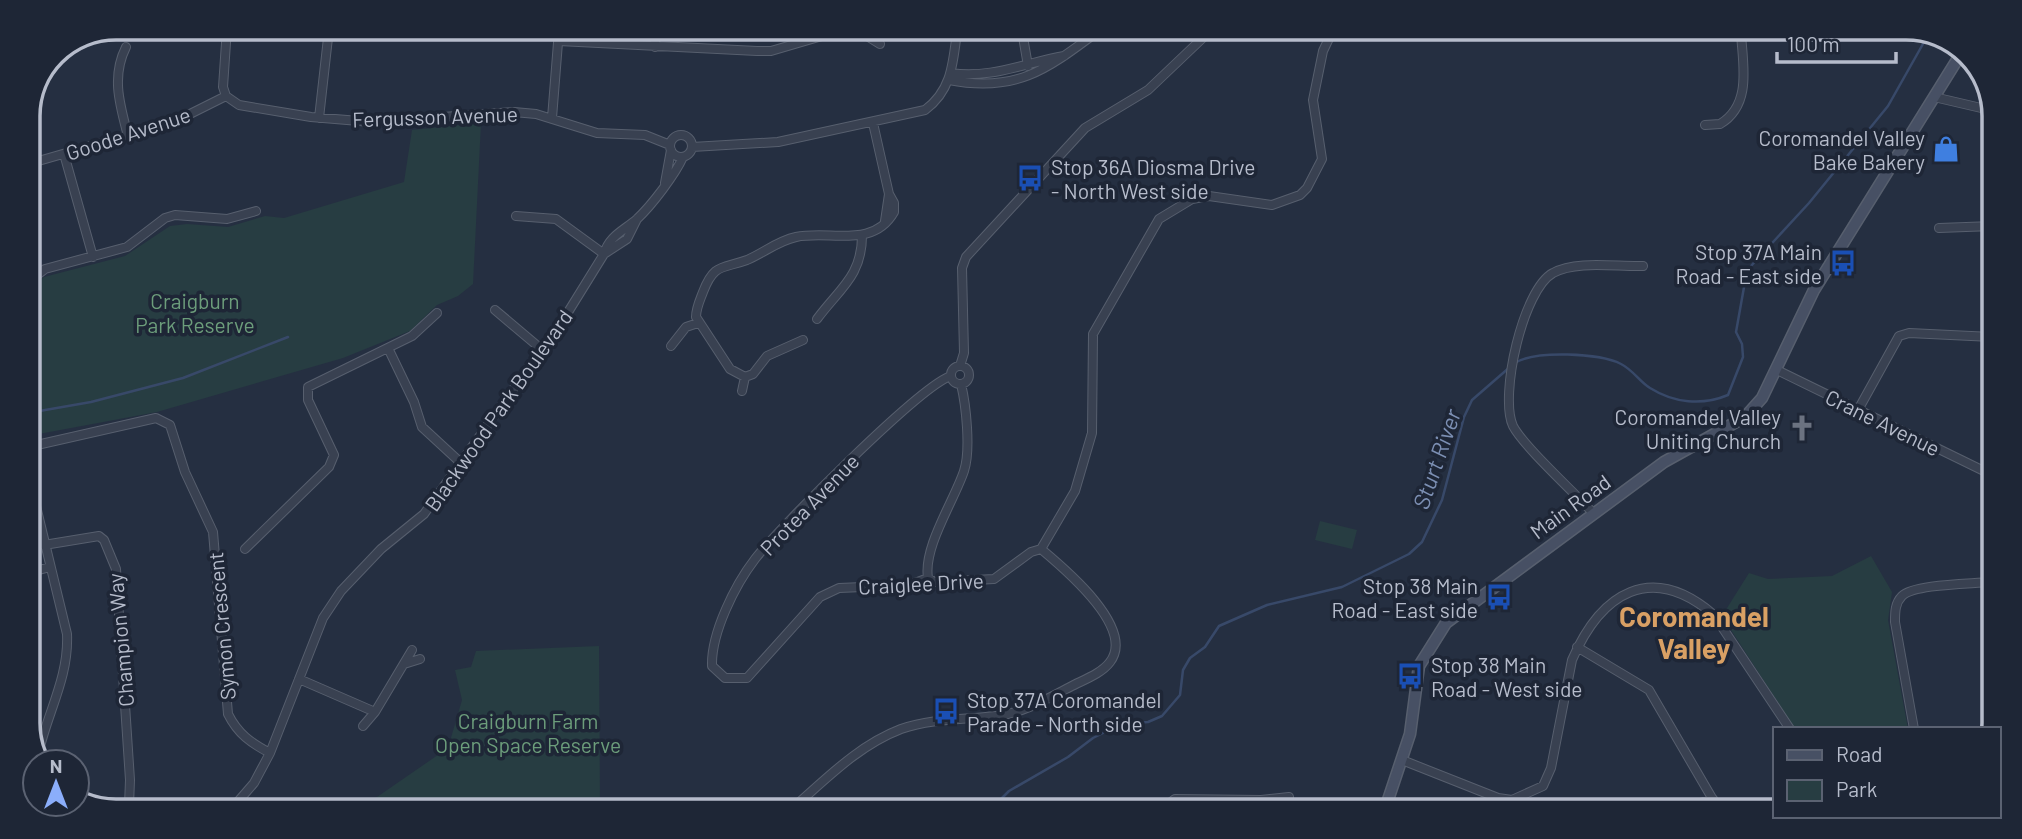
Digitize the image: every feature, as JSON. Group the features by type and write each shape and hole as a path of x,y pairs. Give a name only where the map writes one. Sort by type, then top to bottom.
{"main road":[{"name":"Main Road","path":"1388,799 1413,721 1413,691 1419,666 1446,623 1664,462 1745,416 1762,398 1814,290 1957,60"}],"street":[{"path":"226,40 223,87 226,96"},
{"path":"320,118 328,40"},
{"path":"654,47 655,40"},
{"path":"552,118 559,41 771,51 808,40"},
{"path":"874,40 880,44"},
{"path":"692,147 691,140 684,135 674,138 670,147 676,156 683,158 692,147 778,142 925,110 943,93 950,76 956,40"},
{"path":"1023,40 1030,74"},
{"path":"950,76 986,86 1048,68 1086,40"},
{"path":"961,384 956,383 951,376 952,370 960,366 964,353 962,268 966,257 1085,128 1148,90 1201,40"},
{"path":"803,799 832,773 882,738 930,721 1014,712 1051,697 1102,670 1111,662 1117,643 1111,623 1060,565 1041,549 1075,491 1089,445 1093,334 1159,219 1192,199 1209,196 1272,205 1300,195 1307,188 1322,159 1313,100 1323,51 1328,40"},
{"path":"1706,125 1720,124 1737,107 1744,81 1741,40"},
{"path":"126,47 119,65 117,89 128,136"},
{"path":"950,76 974,77 993,74 1066,55"},
{"name":"Fergusson Avenue","path":"226,96 239,105 320,118 371,122 514,112 552,118 597,133 645,135 670,147"},
{"name":"Goode Avenue","path":"40,161 174,121 226,96"},
{"path":"1934,97 1981,108"},
{"path":"803,340 767,356 753,374 745,377 730,369 698,323 696,312 714,270 748,259 777,242 799,237 862,236 885,224 894,212 894,203 889,194 873,123"},
{"name":"Blackwood Park Boulevard","path":"665,183 670,147"},
{"path":"64,154 93,257"},
{"name":"Blackwood Park Boulevard","path":"240,799 254,783 270,753 323,618 341,591 381,550 425,514 540,348 565,317 604,254 628,239 636,219 683,158"},
{"path":"40,273 45,269 127,247 165,218 175,215 227,219 256,211"},
{"path":"516,216 556,219 604,254"},
{"path":"1939,228 1982,226"},
{"path":"817,319 857,270 862,256 862,236"},
{"path":"1593,513 1513,426 1507,395 1530,300 1542,280 1567,267 1643,266"},
{"path":"495,310 540,348"},
{"path":"245,550 329,467 334,455 309,400 308,387 412,336 437,313"},
{"path":"671,346 686,327 698,323"},
{"path":"1858,410 1899,336 1909,333 1982,337"},
{"path":"388,348 414,402 422,427 461,463"},
{"path":"960,366 967,370 969,376 961,384"},
{"name":"Crane Avenue","path":"1777,370 1982,470"},
{"name":"Protea Avenue","path":"747,678 725,678 718,674 712,666 711,647 720,622 755,559 849,461 930,389 951,376"},
{"path":"742,391 745,377"},
{"path":"928,578 929,556 966,463 965,400 961,384"},
{"name":"Symon Crescent","path":"40,444 156,418 170,425 185,472 213,532 228,714 236,729 250,742 270,753"},
{"path":"40,527 67,634 68,662 43,741"},
{"path":"246,534 254,541"},
{"name":"Champion Way","path":"44,545 99,536 104,540 116,569 129,799"},
{"name":"Craiglee Drive","path":"747,678 828,591 839,588 910,585 928,578 934,582 994,579 1031,552 1041,549"},
{"path":"40,570 50,567"},
{"path":"1914,727 1896,633 1896,604 1903,594 1917,589 1982,583"},
{"path":"1514,799 1543,786 1550,768 1577,647 1597,615 1610,601 1634,590 1660,588 1679,593 1698,601 1714,615 1789,727"},
{"path":"1577,647 1649,690 1713,799"},
{"path":"363,726 375,712 412,650"},
{"path":"404,664 420,659"},
{"path":"299,679 375,712"},
{"path":"1402,760 1505,799"},
{"path":"1270,799 1289,797"}],"green space":[{"name":"Craigburn Park Reserve","path":"481,123 473,284 458,296 437,305 410,331 343,358 157,412 40,434 40,280 125,256 170,226 187,224 228,227 265,216 284,218 404,182 412,130"},
{"path":"1320,521 1357,530 1352,549 1315,540"},
{"path":"1871,556 1892,592 1888,620 1908,727 1794,727 1722,616 1749,573 1768,579 1832,576"},
{"name":"Craigburn Farm Open Space Reserve","path":"599,646 600,799 372,799 448,748 462,700 455,670 471,667 476,651"}],"waterway":[{"name":"Sturt River","path":"1515,363 1537,356 1568,354 1598,357 1621,364 1650,388 1678,400 1698,402 1728,395 1743,357 1742,344 1736,332 1746,276 1751,266 1809,203 1888,106 1924,43"},
{"path":"40,411 91,402 183,378 288,337"},
{"name":"Sturt River","path":"1001,799 1009,791 1068,757 1093,738 1121,724 1148,722 1162,716 1180,695 1183,670 1190,658 1205,647 1219,626 1267,605 1342,587 1409,554 1422,542 1442,500 1464,417 1472,400 1510,367"}],"place":[{"name":"Coromandel Valley Bake Bakery","path":"1946,149"},
{"name":"Stop 36A Diosma Drive - North West side","path":"1030,178"},
{"name":"Stop 37A Main Road - East side","path":"1843,263"},
{"name":"Coromandel Valley Uniting Church","path":"1802,428"},
{"name":"Stop 38 Main Road - East side","path":"1499,597"},
{"name":"Stop 38 Main Road - West side","path":"1410,676"},
{"name":"Stop 37A Coromandel Parade - North side","path":"946,711"}],"district":[{"name":"Coromandel Valley","path":"1694,632"}]}
